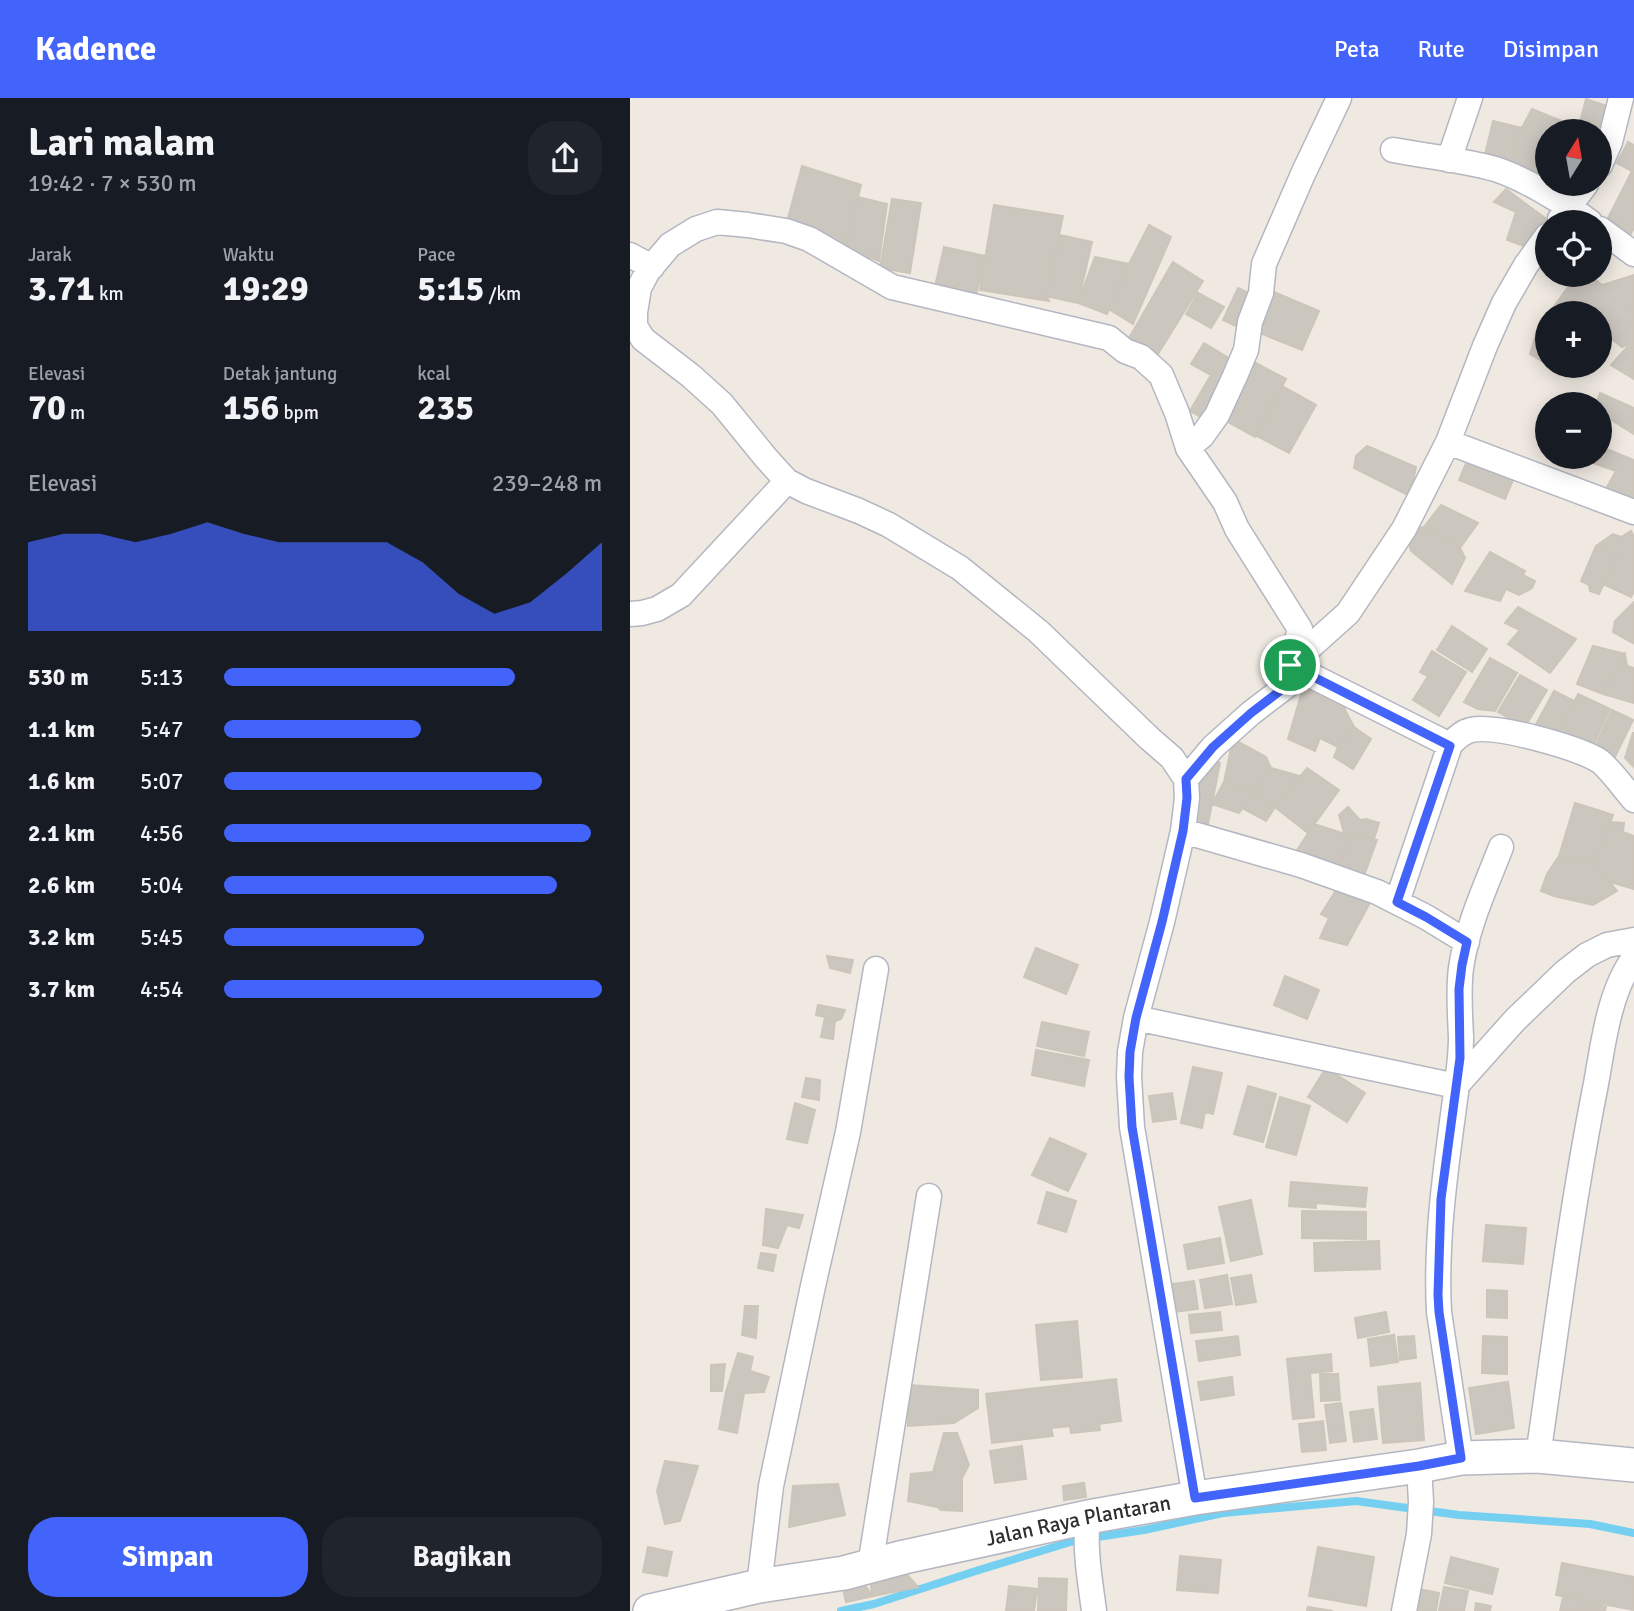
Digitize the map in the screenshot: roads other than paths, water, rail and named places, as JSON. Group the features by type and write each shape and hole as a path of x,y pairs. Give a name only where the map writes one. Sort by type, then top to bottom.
{"main road":[{"name":"Jalan Raya Plantaran","path":"650,1611 728,1603 759,1586 844,1573 916,1554 1087,1522 1195,1498 1461,1458 1538,1456 1634,1465"}],"street":[{"path":"1188,448 1202,436 1217,415 1235,376 1261,293 1264,264 1339,98"},
{"path":"1449,160 1470,98"},
{"path":"1612,134 1621,98"},
{"path":"1393,150 1496,170 1521,181 1558,210"},
{"path":"1566,210 1577,196"},
{"path":"1186,779 1213,747 1293,681 1290,665 1300,629 1237,529 1225,502 1188,448 1161,375 1110,338 892,287 809,239 786,231 717,222 696,229 670,245 639,288 633,327 643,339 716,398 787,481 889,525 960,568 1038,631 1172,758 1186,779 1183,831 1136,1018 1129,1077 1132,1127 1195,1498"},
{"path":"1612,238 1634,254"},
{"path":"1290,665 1348,613 1405,529 1448,442 1504,303 1535,253"},
{"path":"630,255 652,267"},
{"path":"1448,442 1634,510"},
{"path":"630,614 657,609 681,595 787,481"},
{"path":"1290,665 1450,746"},
{"path":"1397,902 1450,746 1460,734 1471,730 1497,730 1571,748 1601,761 1634,800"},
{"path":"1183,831 1347,880 1397,902 1467,942"},
{"path":"1461,1458 1439,1312 1441,1199 1461,1039 1459,989 1462,965 1482,895 1502,847"},
{"path":"1456,1086 1515,1020 1565,972 1587,955 1607,945 1634,940"},
{"path":"1538,1456 1582,1154 1607,1025 1621,978 1634,958"},
{"path":"759,1586 771,1486 848,1132 876,969"},
{"path":"1136,1018 1456,1086"},
{"path":"870,1566 929,1196"},
{"path":"1404,1611 1419,1534 1419,1466"},
{"path":"1087,1522 1094,1611"}],"waterway":[{"path":"841,1611 874,1604 1077,1540 1144,1530 1223,1513 1356,1501 1459,1515 1590,1524 1634,1533"}]}
